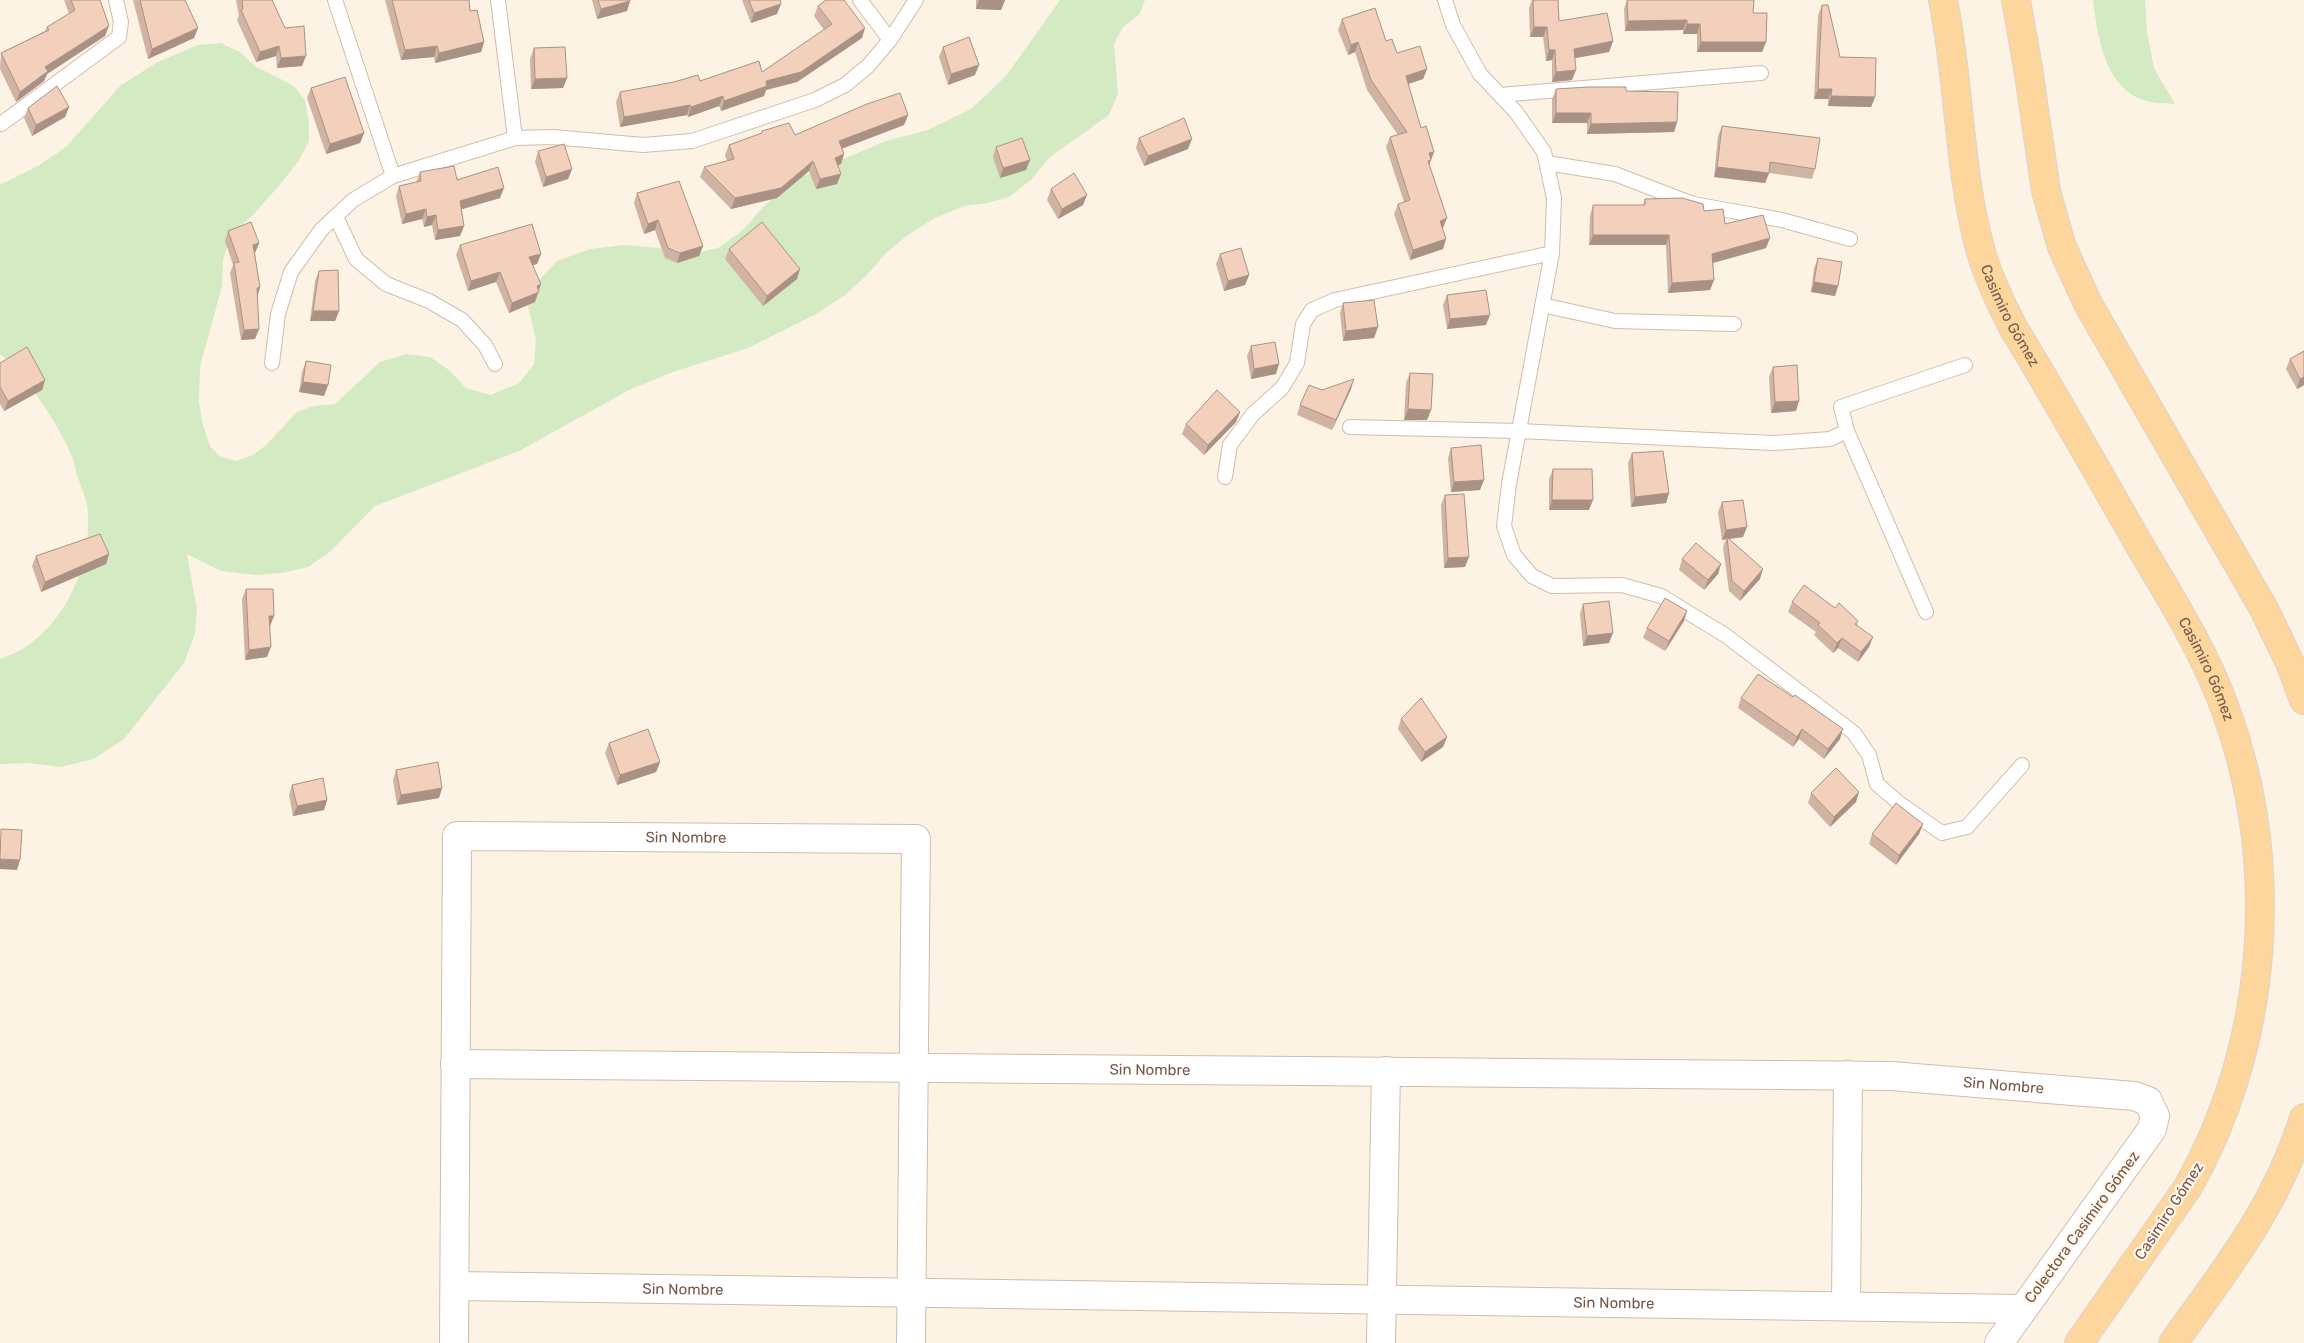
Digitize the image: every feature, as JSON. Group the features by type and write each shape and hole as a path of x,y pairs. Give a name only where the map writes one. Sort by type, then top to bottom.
{"main road":[{"name":"Casimiro Gómez","path":"1943,0 1969,199 1990,280 2014,329 2182,618 2214,680 2244,766 2258,849 2260,922 2254,990 2243,1049 2224,1109 2200,1164 2183,1195 2079,1343"},
{"path":"2016,0 2046,192 2062,247 2088,304 2264,609 2290,663 2304,700"},
{"path":"2173,1343 2260,1219 2283,1173 2304,1118"}],"street":[{"name":"Sin Nombre","path":"454,1343 457,836 916,839 911,1343"},
{"name":"Sin Nombre","path":"455,1064 1848,1075 1913,1077 2134,1096 2148,1101 2153,1108"},
{"path":"1381,1343 1386,1071"},
{"path":"1846,1306 1848,1075"},
{"name":"Colectora Casimiro Gómez","path":"1999,1343 2152,1130 2155,1123 2153,1108"},
{"name":"Sin Nombre","path":"454,1286 2023,1309"}],"lane":[{"path":"1,124 119,37 121,22 116,0"},
{"path":"335,0 393,176"},
{"path":"498,0 515,138"},
{"path":"860,0 890,40"},
{"path":"272,363 278,314 291,272 322,230 353,200 393,176 515,138 552,137 643,145 692,141 815,100 845,85 868,66 890,40 916,0"},
{"path":"1445,0 1453,25 1480,74 1516,112 1544,152 1554,198 1552,253 1518,431 1504,526 1514,555 1532,576 1552,586 1622,585 1662,596 1725,635 1854,733 1869,755 1877,784 1899,803 1942,833 1967,827 2022,766"},
{"path":"1500,95 1761,73"},
{"path":"1547,163 1615,174 1693,204 1782,220 1850,239"},
{"path":"336,217 356,259 386,284 429,301 462,320 485,345 496,364"},
{"path":"1225,477 1230,445 1253,414 1282,388 1297,364 1303,324 1312,310 1335,300 1552,253"},
{"path":"1542,305 1615,321 1734,324"},
{"path":"1926,612 1847,431 1841,406 1965,366"},
{"path":"1350,427 1518,431 1773,443 1830,439 1847,431"}],"green space":[{"path":"1060,0 1145,0 1140,14 1123,27 1114,44 1118,94 1109,115 1050,157 1032,179 1009,197 988,203 964,206 933,219 908,235 887,252 866,276 846,294 816,314 748,348 670,373 629,390 519,451 375,506 331,551 308,567 282,573 256,575 221,571 187,554 197,610 195,634 184,663 124,739 94,759 60,767 29,763 0,764 0,659 21,649 40,636 56,618 69,598 79,576 85,553 88,529 86,500 72,456 66,444 31,387 0,354 0,185 38,166 66,147 120,86 156,63 197,45 221,43 240,52 255,66 294,86 305,100 309,124 309,141 298,162 254,214 239,227 229,241 223,260 222,286 200,367 199,402 203,425 210,446 219,456 236,461 253,455 266,445 297,412 314,406 335,404 380,362 406,354 430,357 449,370 466,388 491,395 519,383 534,364 536,340 528,306 533,287 557,261 590,249 624,245 659,248 687,255 718,248 743,230 764,206 791,181 886,141 928,130 971,109 1006,76"},
{"path":"2093,0 2145,0 2147,32 2154,68 2175,104 2154,103 2136,97 2123,88 2114,76 2101,47"}],"building":[{"path":"71,0 100,0 109,26 45,67 48,71 20,92 1,53 49,30 47,27 75,10"},
{"path":"140,0 185,0 198,28 152,49"},
{"path":"242,0 272,0 285,28 304,26 306,56 281,58 279,46 260,52 241,10 243,9"},
{"path":"392,0 469,0 470,11 477,10 484,42 439,53 437,46 405,50"},
{"path":"598,0 630,0 630,1 601,9"},
{"path":"749,0 780,0 781,4 754,13"},
{"path":"826,0 844,0 865,28 801,72 766,81 767,86 724,101 723,96 691,107 690,105 624,117 620,92 674,82 698,75 700,81 759,61 762,72 832,24 818,6"},
{"path":"1533,0 1558,0 1559,21 1607,13 1613,41 1574,49 1576,70 1556,72 1555,50 1549,50 1547,27 1534,27"},
{"path":"1627,0 1754,0 1753,13 1767,13 1766,42 1701,42 1700,24 1687,24 1687,20 1628,21"},
{"path":"1822,5 1828,5 1840,57 1876,58 1875,97 1831,96 1832,89 1818,89"},
{"path":"1375,8 1386,41 1392,39 1397,53 1420,46 1427,69 1406,76 1421,128 1426,126 1434,152 1429,153 1431,160 1428,161 1447,218 1440,221 1446,239 1413,250 1398,204 1410,200 1390,137 1407,132 1371,80 1358,42 1351,45 1342,19"},
{"path":"969,37 979,65 951,74 943,47"},
{"path":"565,47 567,78 535,79 534,48"},
{"path":"345,77 364,133 330,144 311,88"},
{"path":"57,86 69,107 36,125 28,108"},
{"path":"1626,87 1626,91 1678,92 1677,122 1591,124 1591,113 1556,113 1556,89"},
{"path":"900,93 908,115 839,141 844,154 835,158 841,174 820,179 813,161 781,188 735,198 704,167 734,159 729,145 762,133 762,131 789,123 795,135 867,104"},
{"path":"1184,118 1192,139 1148,156 1139,138"},
{"path":"1722,126 1820,138 1815,169 1770,162 1769,173 1717,167"},
{"path":"1022,138 1030,160 1003,168 996,147"},
{"path":"564,144 572,169 546,177 538,151"},
{"path":"454,166 457,180 498,167 504,188 460,201 464,226 438,230 436,215 427,217 426,209 406,214 399,186 421,181 420,172"},
{"path":"1074,173 1087,195 1062,209 1051,189"},
{"path":"679,181 703,246 680,253 668,248 658,220 648,224 637,193"},
{"path":"1682,198 1703,204 1704,211 1723,209 1725,224 1763,215 1770,238 1712,254 1714,280 1672,283 1669,235 1593,235 1593,205 1645,205 1645,199"},
{"path":"251,222 259,243 253,245 260,287 257,288 259,329 244,330 234,263 239,262 228,231"},
{"path":"762,222 800,269 767,296 729,249"},
{"path":"532,224 541,254 529,257 541,284 537,286 539,292 512,303 500,272 471,281 460,245"},
{"path":"1241,248 1249,275 1228,281 1220,254"},
{"path":"1818,258 1842,262 1838,286 1814,282"},
{"path":"338,270 339,311 313,311 319,271"},
{"path":"1486,290 1490,315 1450,319 1447,295"},
{"path":"1374,300 1378,327 1346,331 1343,303"},
{"path":"1275,342 1279,364 1254,369 1251,346"},
{"path":"27,347 45,380 8,401 0,387 0,363"},
{"path":"2304,351 2304,377 2300,379 2290,359"},
{"path":"306,361 331,365 328,385 303,382"},
{"path":"1797,365 1799,401 1775,402 1773,367"},
{"path":"1410,373 1433,374 1431,410 1408,409"},
{"path":"1354,379 1336,420 1300,405 1309,385 1322,390"},
{"path":"1217,390 1240,412 1208,445 1186,424"},
{"path":"1481,445 1484,480 1454,482 1451,448"},
{"path":"1663,451 1669,493 1635,497 1632,453"},
{"path":"1553,469 1592,469 1593,500 1552,500"},
{"path":"1464,494 1469,557 1448,558 1445,495"},
{"path":"1743,500 1747,527 1726,530 1722,502"},
{"path":"100,534 109,554 45,582 36,556"},
{"path":"1727,537 1763,569 1744,591 1732,581"},
{"path":"1696,543 1721,564 1708,580 1682,559"},
{"path":"1804,585 1835,608 1839,603 1858,621 1855,624 1873,637 1861,652 1842,638 1837,643 1818,625 1820,623 1792,602"},
{"path":"246,589 273,589 274,616 269,616 271,647 249,650"},
{"path":"1665,598 1687,611 1669,641 1647,628"},
{"path":"1609,601 1613,633 1587,636 1583,604"},
{"path":"1758,674 1793,697 1795,695 1843,729 1828,749 1802,729 1797,737 1741,698"},
{"path":"1421,698 1447,737 1425,752 1401,719"},
{"path":"648,729 660,762 620,775 609,743"},
{"path":"438,762 442,788 401,795 396,770"},
{"path":"1836,768 1859,792 1834,817 1811,793"},
{"path":"323,778 327,800 297,806 292,785"},
{"path":"1896,803 1923,824 1899,855 1872,834"},
{"path":"1,829 22,830 20,860 0,859"}]}
